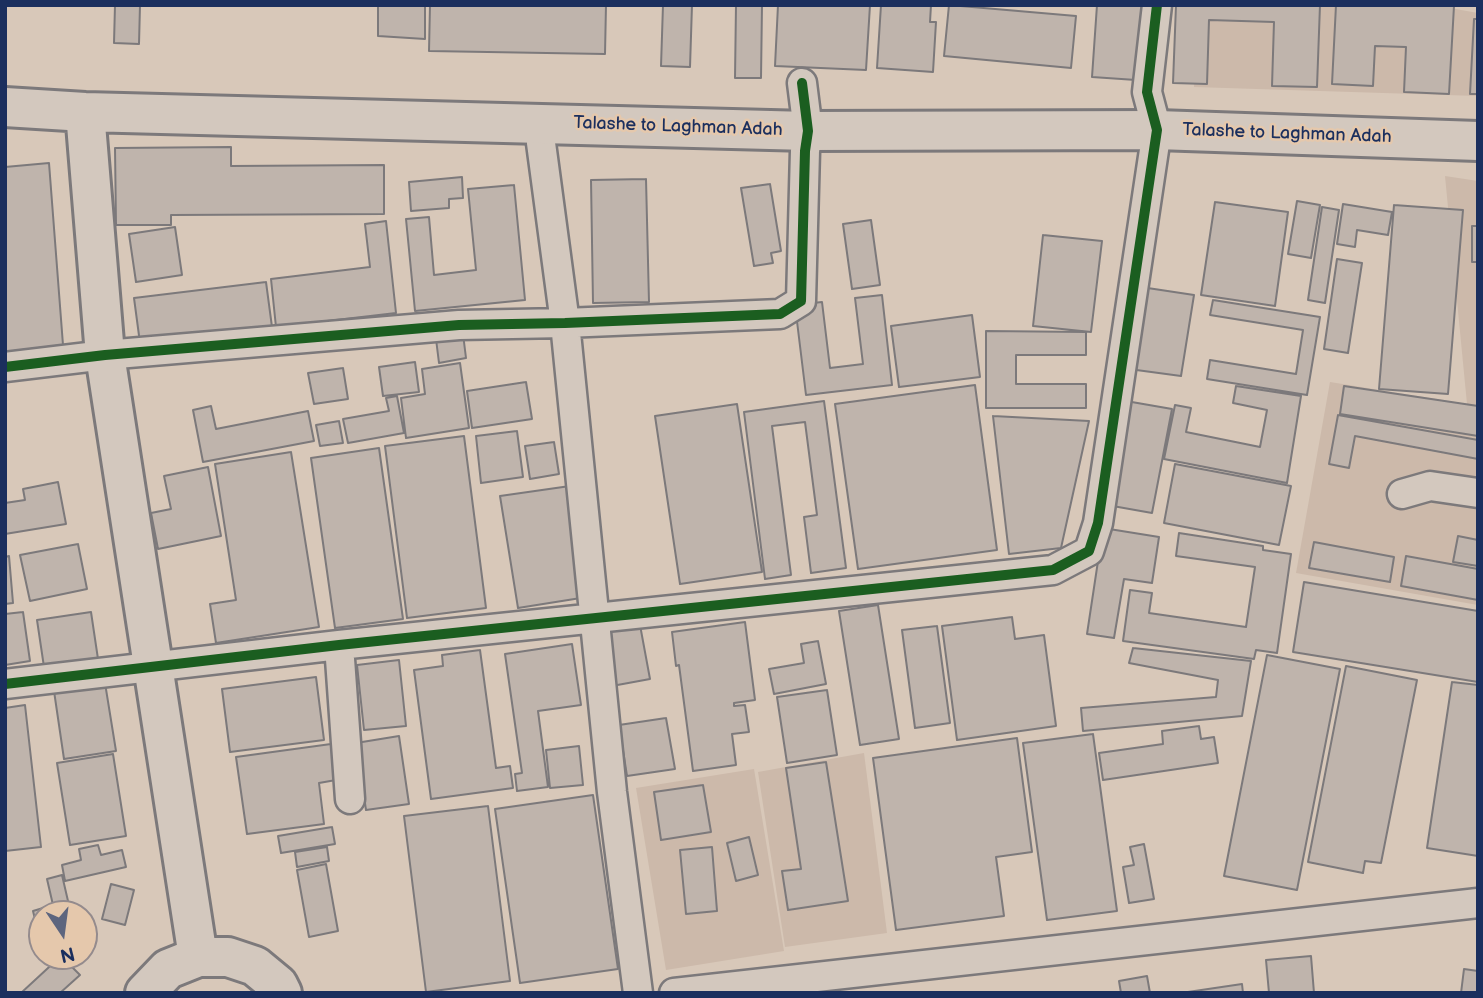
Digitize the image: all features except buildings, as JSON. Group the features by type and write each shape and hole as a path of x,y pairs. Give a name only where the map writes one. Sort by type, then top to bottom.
{"main road":[{"name":"Talashe to Laghman Adah","path":"5,107 85,112 808,131 1157,130 1478,141"},
{"path":"85,112 105,355 198,957"},
{"path":"145,993 168,969 198,957 228,957 255,966 278,985 282,993"}],"street":[{"path":"5,684 154,665 1053,570 1089,551 1098,523 1157,130 1147,92 1157,5"},
{"path":"5,367 105,355 459,325 780,314 801,301 805,151 808,131 802,83"},
{"path":"541,122 541,143 565,323 612,792 638,993"},
{"path":"1402,494 1430,486 1478,492"},
{"path":"339,645 350,799"},
{"path":"674,993 1478,903"}],"shaded area":[{"path":"1198,5 1433,5 1478,13 1478,96 1194,87"},
{"path":"1445,176 1478,181 1478,605 1296,573 1330,382 1467,404"},
{"path":"864,753 887,933 785,947 758,772"},
{"path":"754,769 784,951 666,970 636,788"}],"cycle path":[{"path":"5,684 339,645 1053,570 1089,551 1098,523 1157,130 1147,92 1157,5"},
{"path":"5,367 105,355 459,325 780,314 801,301 805,151 808,131 802,83"}]}
